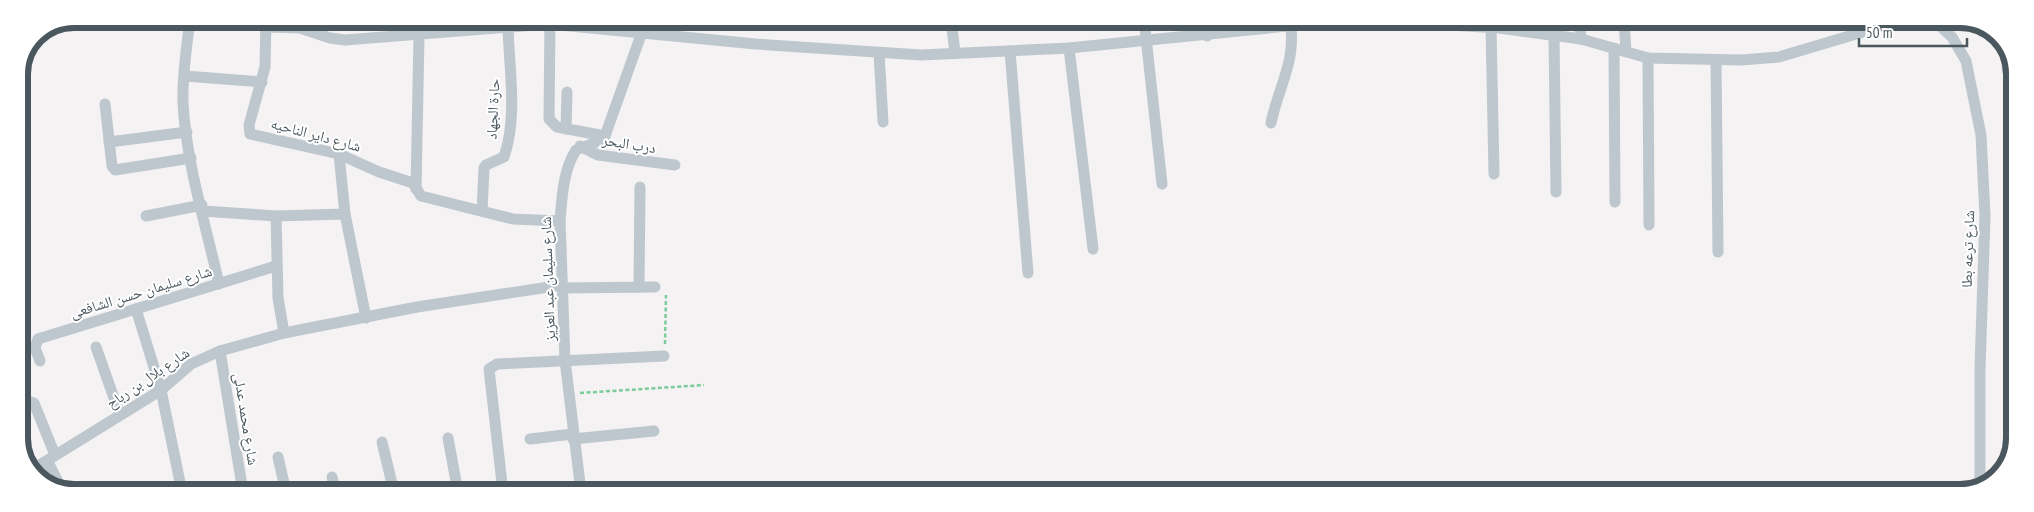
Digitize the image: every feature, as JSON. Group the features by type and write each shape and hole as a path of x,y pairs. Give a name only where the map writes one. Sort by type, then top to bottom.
{"street":[{"path":"189,28 183,103 191,158 220,284"},
{"name":"شارع داير الناحيه","path":"266,28 266,62 249,125 250,134 339,154 361,162 379,172 413,184 421,196 513,219 560,222"},
{"name":"شارع داير الناحيه","path":"300,28 330,38 345,40 419,36 498,28"},
{"name":"حارة الجهاد","path":"482,211 484,168 486,164 504,157 509,133 511,100 508,28"},
{"path":"549,28 549,119 557,127 605,136"},
{"name":"شارع داير الناحيه","path":"608,28 756,44 880,53 955,53 1069,48 1207,36 1254,28"},
{"path":"671,28 671,35"},
{"path":"952,28 955,53"},
{"path":"1145,28 1162,184"},
{"path":"1206,28 1207,36"},
{"path":"1271,123 1275,102 1291,60 1290,28"},
{"path":"1491,28 1494,174"},
{"name":"شارع داير الناحيه","path":"1527,28 1554,35 1581,38 1648,58 1716,60 1779,57 1876,28"},
{"path":"1580,28 1581,38"},
{"path":"1624,28 1626,52"},
{"name":"شارع ترعه بطا","path":"1944,28 1952,37 1966,61 1981,135 1985,216 1980,369 1980,480"},
{"path":"580,146 599,141 605,136 642,32"},
{"path":"1554,35 1556,192"},
{"path":"416,189 419,36"},
{"path":"1069,48 1093,250"},
{"path":"1614,48 1615,202"},
{"path":"1010,51 1028,273"},
{"path":"880,53 883,122"},
{"path":"1648,58 1649,225"},
{"path":"1716,60 1718,252"},
{"path":"184,76 262,82"},
{"path":"566,129 567,92"},
{"path":"105,104 112,166 115,170 191,158"},
{"path":"109,142 187,132"},
{"name":"درب البحر","path":"580,146 592,153 606,156 675,166"},
{"name":"شارع سليمان عبد العزيز","path":"580,146 570,163 560,222 565,360 580,484"},
{"path":"339,154 346,214 366,318"},
{"path":"639,287 640,187"},
{"path":"146,216 202,208 276,216 346,214"},
{"path":"276,216 278,298 284,334"},
{"name":"شارع سليمان حسن الشافعى","path":"40,362 36,348 38,339 276,266"},
{"name":"شارع بلال بن رباح","path":"37,466 161,390 186,367 220,351 284,334 417,307 562,286 655,287"},
{"path":"136,310 161,390 180,484"},
{"path":"96,347 120,415"},
{"name":"شارع محمد عدلى","path":"220,351 242,484"},
{"path":"502,484 488,369 497,364 664,356"},
{"path":"28,401 34,403 55,455"},
{"path":"530,438 654,431"},
{"path":"448,438 457,484"},
{"path":"382,442 392,484"},
{"path":"278,457 284,484"},
{"path":"43,463 52,469 58,482"},
{"path":"332,477 334,484"}],"path":[{"path":"655,287 663,289 666,294 664,356"},
{"path":"569,394 704,385"}]}
